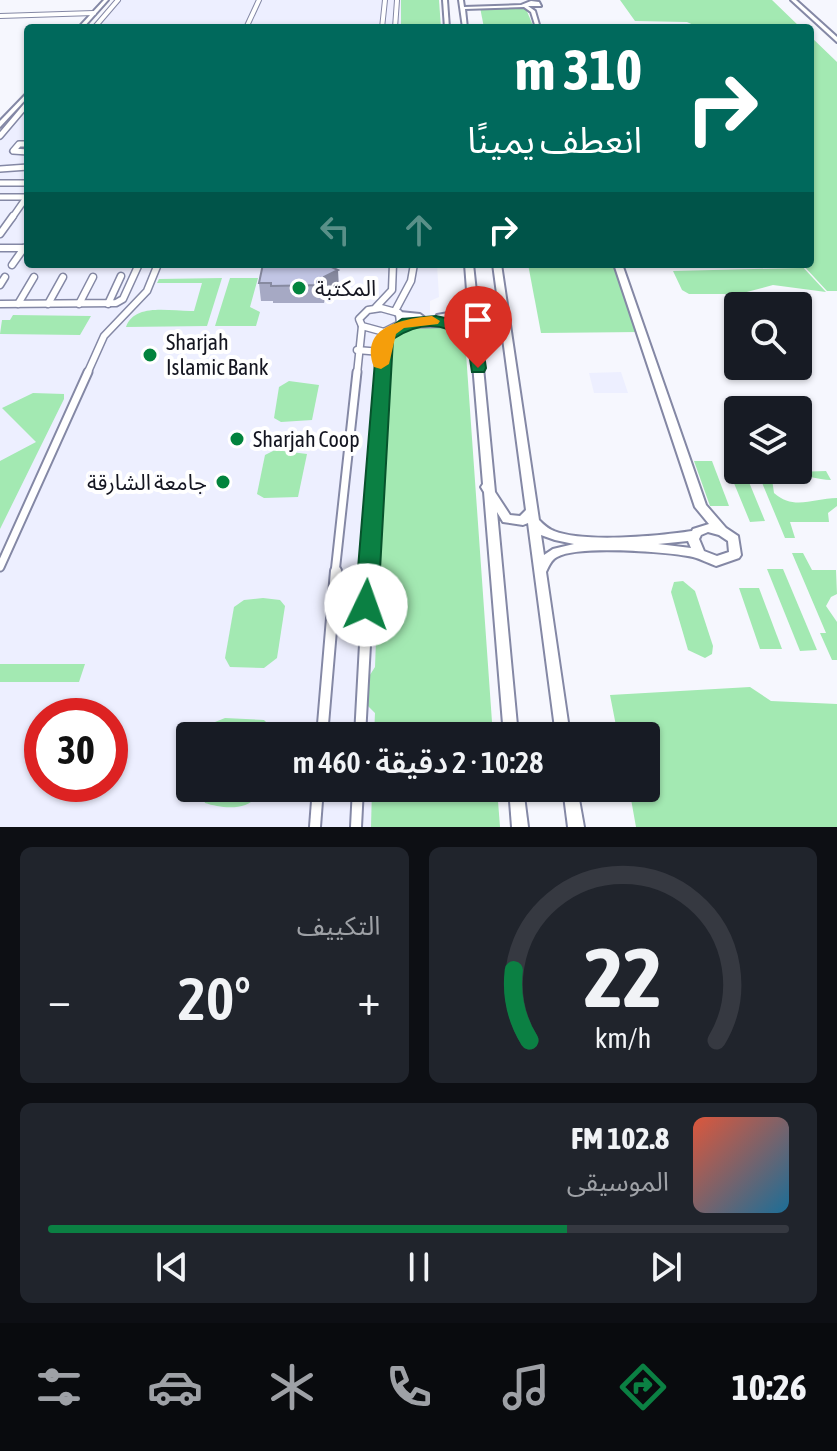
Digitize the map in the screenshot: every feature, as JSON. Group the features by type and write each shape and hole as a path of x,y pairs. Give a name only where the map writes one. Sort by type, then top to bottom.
{"street":[{"path":"84,24 109,0"},
{"path":"90,24 109,0"},
{"path":"97,24 118,0"},
{"path":"248,24 259,0"},
{"path":"382,24 385,0"},
{"path":"395,24 397,0"},
{"path":"445,0 446,24"},
{"path":"793,0 837,40"},
{"path":"802,0 837,31"},
{"path":"465,24 461,3 525,5 534,9 537,24"},
{"path":"0,16 91,16"},
{"path":"446,20 464,19"},
{"path":"0,116 24,89"},
{"path":"0,125 24,98"},
{"path":"0,136 24,108"},
{"path":"0,167 24,167"},
{"path":"0,183 24,183"},
{"path":"0,197 24,196"},
{"path":"0,234 3,226 24,205"},
{"path":"0,248 24,248"},
{"path":"12,265 24,250"},
{"path":"0,304 108,304 123,299 137,268"},
{"path":"0,567 104,336 147,291 156,268"},
{"path":"323,722 361,316 389,295 392,268"},
{"path":"361,722 381,352 398,316 398,299 412,283 414,268"},
{"path":"470,268 486,487 510,722"},
{"path":"498,268 561,722"},
{"path":"532,517 555,536 604,544 671,549 700,554 716,561 735,555 734,539 722,531 701,507 619,268"},
{"path":"108,304 121,276"},
{"path":"0,285 5,277"},
{"path":"18,304 34,277"},
{"path":"48,304 63,277"},
{"path":"79,304 93,277"},
{"path":"374,309 398,316 450,319 474,303"},
{"path":"450,319 476,339"},
{"path":"362,326 371,331 390,331"},
{"path":"357,350 381,352"},
{"path":"486,487 507,519 523,521 532,517"},
{"path":"700,554 694,544 701,507"},
{"path":"540,571 545,561 558,552 604,544 667,539 696,534 708,528 722,531"},
{"path":"315,827 317,802"},
{"path":"356,827 357,802"},
{"path":"517,802 520,827"},
{"path":"572,802 576,827"}],"shaded area":[{"path":"115,0 427,0 428,24 94,24"},
{"name":"جامعة الشارقة","path":"24,104 24,268 437,268 439,297 430,301 430,323 455,722 176,722 176,802 459,802 460,827 0,827 0,131"},
{"path":"621,372 628,393 594,393 589,373"}],"green space":[{"path":"401,0 439,0 441,24 401,24"},
{"path":"620,0 772,0 797,24 691,24 635,21"},
{"path":"480,7 526,9 532,24 483,24"},
{"path":"814,40 837,62 837,291 827,291 806,268 814,268"},
{"path":"529,268 616,268 640,332 541,333"},
{"path":"804,268 826,292 773,285 724,294 689,294 682,290 673,271"},
{"path":"222,278 207,326 126,327 137,314 146,311 194,311 202,283 157,283 159,279"},
{"path":"230,278 258,278 250,307 260,312 256,326 215,326"},
{"path":"13,315 91,316 80,335 0,334 2,320 10,320"},
{"path":"424,324 428,328 432,324 452,329 465,339 492,722 375,722 375,713 368,706 368,678 375,667 379,560 374,554 375,536 379,531 385,449 380,445 381,428 385,424 385,352 396,333"},
{"path":"289,381 319,385 312,420 281,422 274,418 279,387"},
{"path":"33,393 64,394 64,399 0,529 0,461 36,442 2,408"},
{"path":"275,450 307,454 298,497 264,498 257,494 265,455"},
{"path":"694,461 712,461 729,506 710,506"},
{"path":"812,471 826,471 831,480 812,477"},
{"path":"734,484 750,484 765,521 750,522"},
{"path":"763,484 773,484 774,493 789,501 837,498 837,506 828,513 829,522 790,522 795,538 785,538"},
{"path":"792,553 803,553 812,570 836,570 837,594 826,606 837,622 837,660 832,660 820,633 826,633"},
{"path":"767,569 783,569 817,650 800,651"},
{"path":"683,581 695,591 713,646 712,654 705,658 688,650 671,592 674,582"},
{"path":"739,588 759,588 782,649 760,649"},
{"path":"244,600 280,600 285,606 277,658 264,668 230,667 225,658 234,607"},
{"path":"0,664 85,664 79,682 0,682"},
{"path":"750,687 771,701 837,704 837,827 636,827 632,802 660,802 660,722 615,722 610,695"},
{"path":"225,718 266,722 215,722"},
{"path":"205,802 250,802 238,807"},
{"path":"372,802 498,802 500,827 371,827"}],"building":[{"path":"262,268 338,270 324,277 323,285 271,286 271,283 259,283"}],"slow traffic":[{"path":"381,364 384,340 390,331 400,324 432,321"}],"place":[{"name":"المكتبة","path":"299,288"},
{"name":"Sharjah Islamic Bank","path":"150,355"},
{"name":"Sharjah Coop","path":"237,439"},
{"name":"جامعة الشارقة","path":"223,482"}],"route":[{"path":"366,605 381,352 385,337 400,324 436,321 458,325 476,339 478,368"}]}
